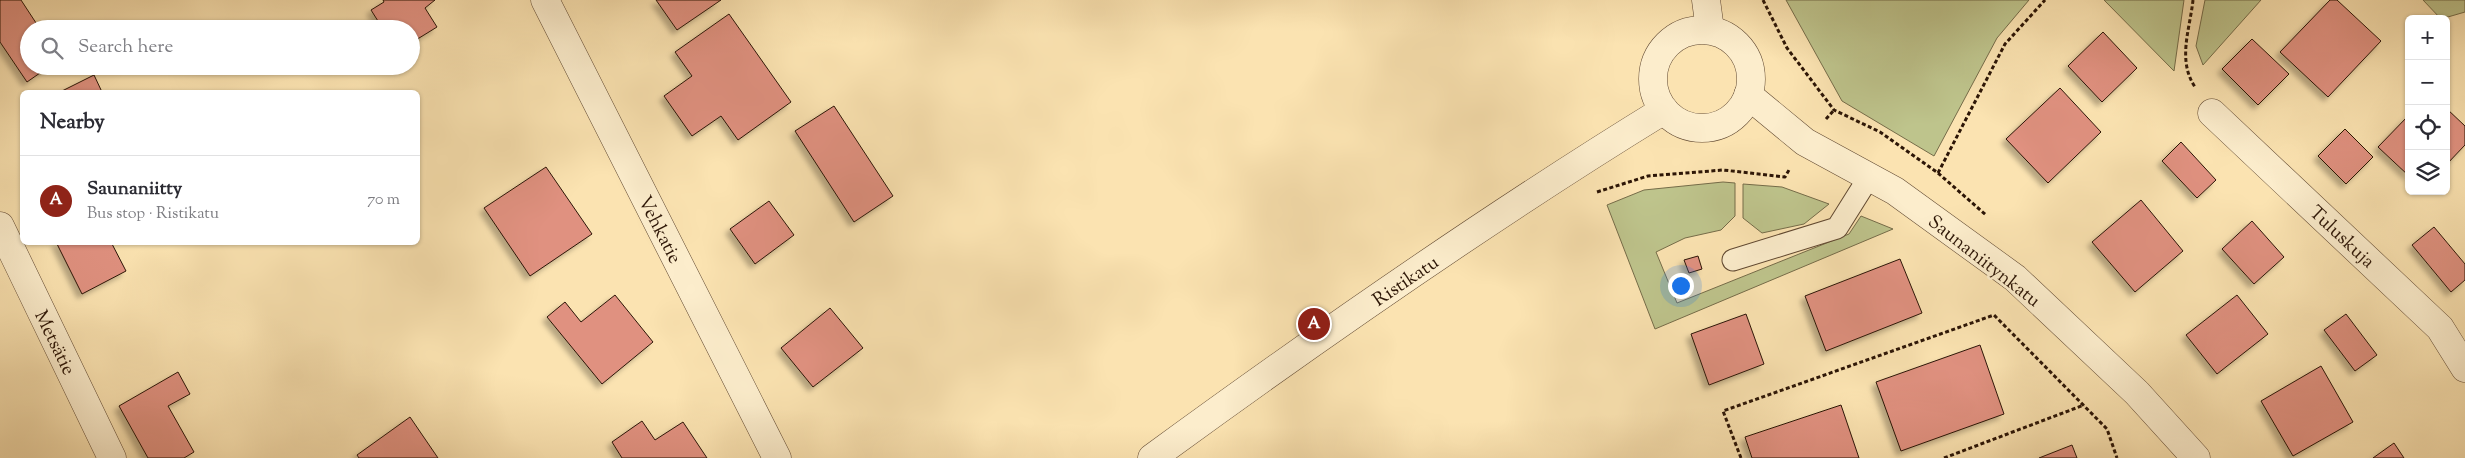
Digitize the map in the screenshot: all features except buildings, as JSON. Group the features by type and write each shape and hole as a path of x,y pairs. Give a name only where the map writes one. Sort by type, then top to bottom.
{"street":[{"name":"Vehkatie","path":"545,0 777,458"},
{"path":"1706,0 1710,30"},
{"path":"1710,30 1731,40 1747,58 1751,76 1748,95 1740,110 1721,124 1704,128 1677,121 1664,110 1657,99 1653,82 1655,65 1659,55 1670,41 1685,33 1710,30"},
{"name":"Saunaniitynkatu","path":"1748,95 1805,142 1895,191 2015,278 2137,393 2196,458"},
{"name":"Ristikatu","path":"1152,458 1290,357 1562,173 1664,110"},
{"name":"Tuluskuja","path":"2212,113 2440,328 2465,368"},
{"name":"Metsätie","path":"0,226 112,458"}],"lane":[{"path":"1733,260 1837,228 1869,177"}],"path":[{"path":"1595,192 1648,176 1723,170 1784,176 1805,142 1834,110 1787,48 1762,0"},
{"path":"1938,173 2005,44 2044,0"},
{"path":"2193,0 2184,53 2191,81 2212,113"},
{"path":"1741,458 1723,411 1994,315 2108,429 2117,458"},
{"path":"1944,458 2084,405"}],"green space":[{"path":"1786,0 2029,0 1997,38 1934,156 1842,101"},
{"path":"2104,0 2184,0 2174,71"},
{"path":"2205,0 2261,0 2203,65 2196,46"},
{"path":"2423,0 2465,0 2465,12 2450,16 2437,15"},
{"path":"1723,182 1735,183 1735,216 1721,230 1685,238 1656,252 1677,303 1849,234 1861,216 1893,229 1655,329 1607,205 1644,190"},
{"path":"1743,184 1782,187 1829,204 1804,224 1762,233 1743,218"}],"place":[{"name":"Saunaniitty","path":"1314,324"}]}
